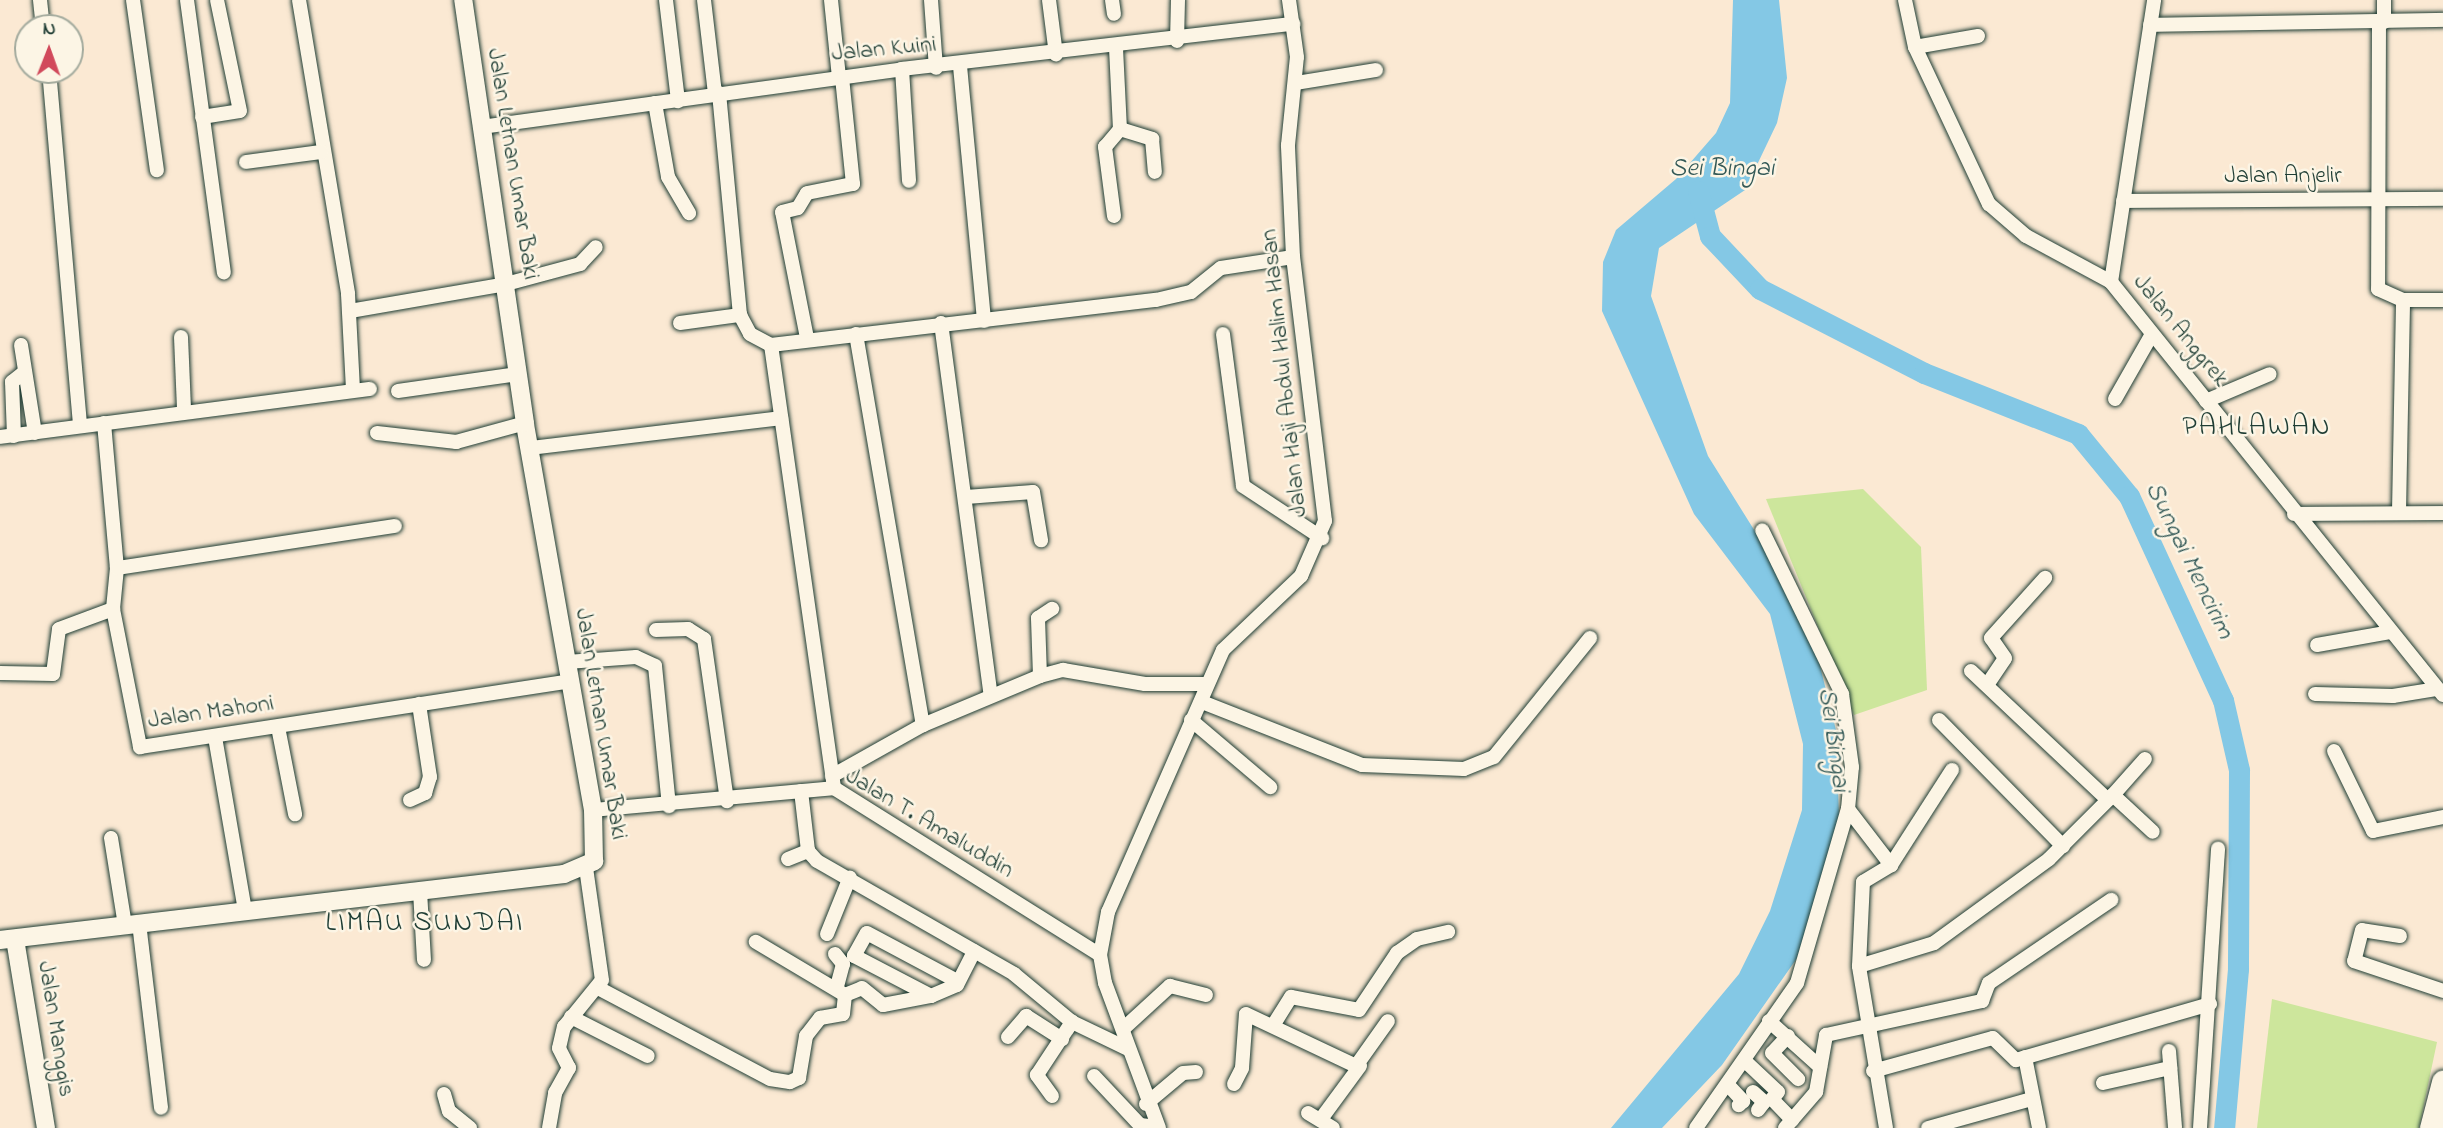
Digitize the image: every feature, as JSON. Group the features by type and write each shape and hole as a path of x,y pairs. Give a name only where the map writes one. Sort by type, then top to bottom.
{"main road":[{"path":"2431,1128 2443,1082"}],"street":[{"path":"133,0 157,170"},
{"path":"187,0 224,273"},
{"path":"202,117 240,111 217,0"},
{"path":"299,0 321,152 350,311 353,390"},
{"name":"Jalan Letnan Umar Baki","path":"8,939 420,891 586,867 596,851 593,810 525,423 463,0"},
{"path":"666,0 678,100"},
{"path":"704,0 717,93 740,315 750,334 771,345 807,338 941,323 984,321 1182,295 1221,268 1293,257"},
{"path":"807,338 782,212 797,209 807,193 853,184 831,0"},
{"path":"931,0 936,68"},
{"path":"1049,0 1056,55"},
{"path":"1177,41 1178,0"},
{"name":"Jalan Haji Abdul Halim Hasan","path":"1158,1127 1146,1104 1100,955 1108,912 1191,720 1202,702 1207,684 1233,637 1301,576 1322,538 1322,482 1293,257 1289,145 1296,83 1289,0"},
{"name":"Jalan Anggrek","path":"1905,0 1915,47 1989,204 2026,236 2111,282 2151,336 2440,692"},
{"path":"2111,282 2154,0"},
{"path":"2384,0 2381,22 2376,200 2378,289 2403,300 2443,300"},
{"path":"2150,25 2443,20"},
{"name":"Jalan Kuini","path":"481,127 902,69 960,66 1056,55 1293,24"},
{"path":"1915,47 1978,36"},
{"path":"1114,216 1105,147 1120,129 1116,48"},
{"path":"960,66 984,321"},
{"path":"902,69 909,181"},
{"path":"1296,83 1376,71"},
{"path":"50,84 80,425"},
{"path":"655,103 668,177 689,213"},
{"path":"1120,129 1152,139 1155,172"},
{"path":"246,162 321,152"},
{"name":"Jalan Anjelir","path":"2123,201 2443,199"},
{"path":"350,311 506,284 580,264 596,247"},
{"path":"2399,512 2403,300"},
{"path":"680,323 740,315"},
{"path":"941,323 991,696"},
{"path":"856,334 923,725"},
{"path":"1223,334 1243,486 1322,538"},
{"path":"2115,400 2151,336"},
{"path":"181,337 184,409"},
{"path":"21,345 22,374"},
{"path":"771,345 833,782 923,725 1041,676 1063,670 1145,684 1207,684"},
{"path":"398,391 518,373"},
{"path":"22,374 28,376 35,433"},
{"path":"22,374 12,382 7,437 184,409 370,389"},
{"path":"2206,401 2270,374"},
{"path":"530,448 781,418"},
{"name":"Jalan Mahoni","path":"104,423 117,568 113,609 139,747 571,681"},
{"path":"377,433 456,442 525,423"},
{"path":"966,497 1033,492 1041,540"},
{"path":"2294,514 2443,513"},
{"path":"117,568 396,526"},
{"path":"1696,1128 1729,1086 1797,982 1848,809 1852,767 1842,694 1762,530"},
{"path":"1987,685 2005,658 1991,638 2045,578"},
{"path":"0,673 53,674 59,629 113,609"},
{"path":"1041,676 1038,618 1052,609"},
{"path":"656,630 688,629 704,639 727,801"},
{"path":"2316,645 2390,632"},
{"path":"1202,702 1362,765 1464,769 1494,757 1590,638"},
{"path":"567,662 636,657 655,666 669,806"},
{"path":"1970,671 2153,832"},
{"path":"2315,694 2393,696 2440,692"},
{"path":"410,800 425,793 430,778 419,704"},
{"path":"1191,720 1270,787"},
{"path":"1939,720 2063,846"},
{"path":"278,727 295,814"},
{"path":"215,737 245,910"},
{"path":"2334,751 2372,831 2443,817"},
{"path":"1859,966 1934,943 2063,846 2145,760"},
{"path":"1886,1128 1873,1071 1871,1026 1859,966 1863,882 1891,865 1952,770"},
{"name":"Jalan T. Amaluddin","path":"593,810 727,801 802,792 833,782 1100,955"},
{"path":"802,792 808,851"},
{"path":"1848,809 1891,865"},
{"path":"111,838 132,924 161,1108"},
{"path":"2200,1128 2210,1004 2210,933 2218,849"},
{"path":"788,859 808,851"},
{"path":"808,851 974,951 1072,1022 1128,1049"},
{"path":"549,1128 555,1093 569,1068 559,1048 571,1017 600,989 603,966 586,867"},
{"path":"827,934 850,877"},
{"path":"420,891 424,960"},
{"path":"1729,1086 1756,1100 1788,1124 1816,1093 1826,1035 1982,1001 1989,983 2111,901"},
{"path":"2400,936 2362,930 2354,961 2443,991"},
{"path":"931,996 853,952 871,932 957,981"},
{"path":"1274,1024 1291,997 1357,1011 1374,995 1399,951 1448,932"},
{"name":"Jalan Manggis","path":"8,939 47,1128"},
{"path":"756,943 841,991 862,988 883,1005 931,996 957,981 974,951"},
{"path":"600,989 781,1083 799,1078 806,1036 820,1018 844,1014 841,991 843,964 835,954"},
{"path":"1123,1029 1170,986 1206,995"},
{"path":"1873,1071 1993,1038 2002,1041 2010,1059 2210,1004"},
{"path":"1234,1084 1242,1068 1246,1014 1274,1024 1360,1066"},
{"path":"1008,1037 1026,1016 1062,1039"},
{"path":"571,1017 648,1056"},
{"path":"1320,1120 1360,1066 1388,1021"},
{"path":"1769,1021 1820,1067"},
{"path":"1052,1096 1037,1075 1072,1022"},
{"path":"1788,1037 1769,1050 1798,1079"},
{"path":"2169,1051 2175,1128"},
{"path":"2025,1056 2039,1128"},
{"path":"1745,1061 1778,1092 1756,1100"},
{"path":"2103,1083 2170,1068"},
{"path":"1146,1104 1183,1073 1196,1072"},
{"path":"1094,1076 1140,1125 1158,1127"},
{"path":"443,1094 449,1111 470,1128"},
{"path":"1928,1128 2032,1098"}],"green space":[{"path":"1863,489 1921,547 1927,690 1854,715 1766,499"},
{"path":"2272,999 2437,1042 2419,1128 2257,1128"}],"water":[{"name":"Sei Bingai","path":"1733,0 1779,0 1787,78 1777,123 1745,190 1659,248 1651,296 1708,456 1771,557 1817,654 1836,730 1839,815 1802,951 1722,1065 1662,1128 1611,1128 1739,974 1770,911 1802,810 1803,744 1770,614 1694,514 1602,311 1603,262 1616,230 1676,179 1716,133 1730,103"}],"waterway":[{"name":"Sungai Mencirim","path":"1698,191 1710,236 1760,289 1924,373 2078,434 2129,496 2223,700 2239,770 2238,969 2224,1128"}],"district":[{"name":"PAHLAWAN","path":"2257,428"},
{"name":"LIMAU SUNDAI","path":"425,924"}]}
